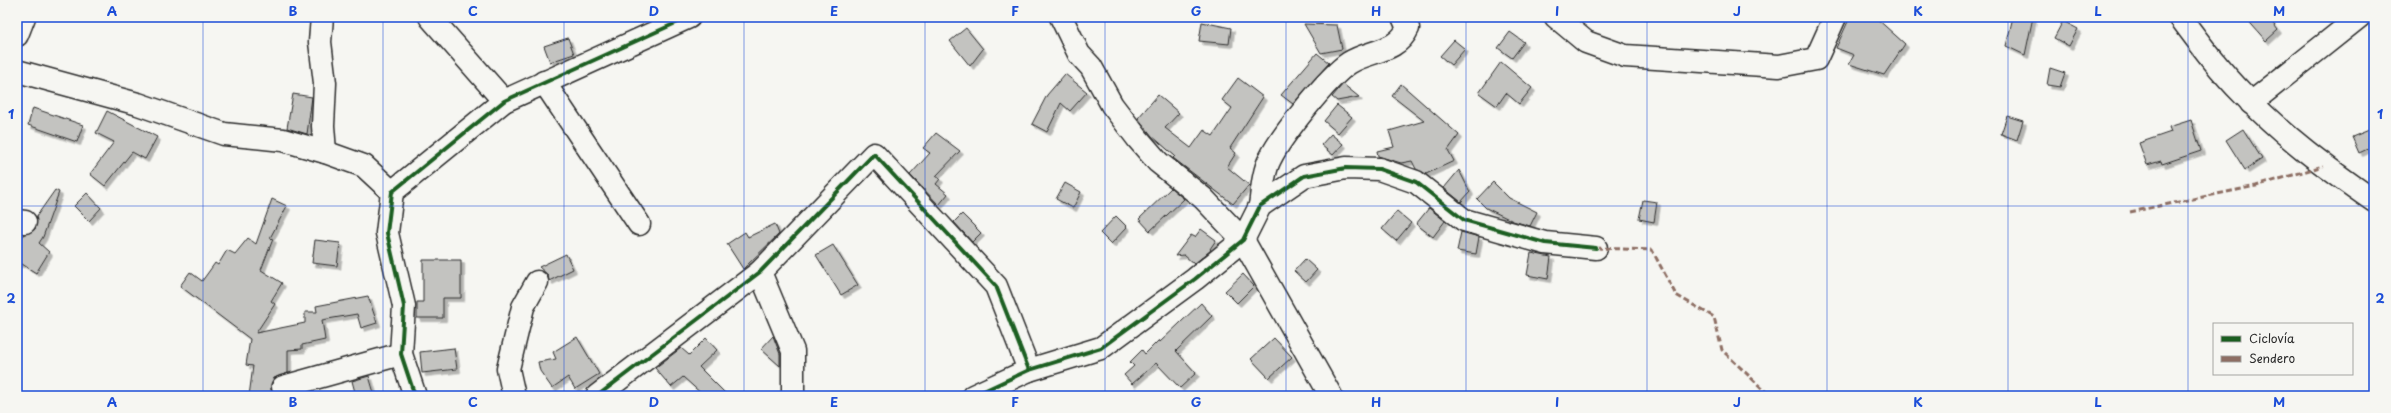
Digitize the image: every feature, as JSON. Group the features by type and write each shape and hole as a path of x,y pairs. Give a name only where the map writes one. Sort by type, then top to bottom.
{"street":[{"path":"17,35 24,17"},
{"path":"322,17 320,42 325,83 323,126 325,152"},
{"path":"430,17 504,101"},
{"path":"414,396 401,354 404,306 387,234 392,192 504,101 689,17"},
{"path":"1061,17 1079,54 1091,67 1112,105 1138,139 1158,162 1203,198 1243,240 1331,396"},
{"path":"973,396 1029,370 1101,348 1195,279 1243,240 1260,206 1269,160 1279,144 1326,84 1350,62 1389,48 1403,39 1408,28 1403,17"},
{"path":"1556,17 1586,42 1625,56 1779,66 1816,59 1836,17"},
{"path":"2180,17 2212,60 2251,102 2324,166 2374,201"},
{"path":"2251,102 2359,17"},
{"path":"17,71 138,104 224,134 283,140 325,152 364,166 392,192"},
{"path":"544,82 639,224"},
{"path":"597,396 760,272 874,154 996,286 1029,370"},
{"path":"1260,206 1304,176 1346,168 1379,169 1416,182 1464,220 1545,243 1596,248"},
{"path":"760,272 793,351 793,396"},
{"path":"514,396 508,369 523,307 537,282"},
{"path":"283,387 401,354"}],"building":[{"path":"1850,17 1875,17 1905,44 1884,75 1849,64 1854,55 1836,48"},
{"path":"2013,17 2033,17 2025,55 2006,46"},
{"path":"2245,17 2268,17 2278,30 2266,41"},
{"path":"2063,21 2078,29 2069,46 2054,38"},
{"path":"1202,22 1231,28 1229,44 1199,41"},
{"path":"1304,24 1337,25 1342,49 1321,53"},
{"path":"966,28 983,49 970,66 950,41"},
{"path":"1510,32 1524,42 1512,58 1498,48"},
{"path":"568,38 574,54 550,62 544,46"},
{"path":"1454,40 1465,49 1451,65 1440,56"},
{"path":"1317,53 1329,63 1293,104 1281,95"},
{"path":"1501,62 1532,88 1519,104 1506,93 1497,106 1479,93"},
{"path":"2050,68 2065,73 2060,87 2047,85"},
{"path":"1065,74 1087,92 1070,111 1061,103 1047,132 1032,124 1047,95"},
{"path":"1238,78 1263,97 1230,148 1236,153 1227,167 1249,185 1233,204 1173,158 1175,156 1152,136 1138,118 1158,95 1179,113 1165,128 1191,148 1204,130 1213,136 1232,108 1222,100"},
{"path":"1343,84 1359,97 1337,101 1332,97"},
{"path":"1401,84 1459,135 1448,150 1454,161 1426,174 1416,169 1412,161 1401,163 1378,156 1377,151 1394,147 1389,131 1424,121 1392,96"},
{"path":"293,94 312,97 307,134 287,128"},
{"path":"1337,105 1352,117 1338,133 1324,121"},
{"path":"33,108 83,125 77,142 28,125"},
{"path":"107,111 157,137 145,159 132,152 105,186 90,174 114,142 96,133"},
{"path":"2007,116 2023,121 2017,140 2001,134"},
{"path":"2191,120 2201,151 2162,164 2161,161 2147,165 2139,143 2171,132 2169,127"},
{"path":"2374,128 2374,146 2359,153 2352,137"},
{"path":"2243,129 2262,159 2245,170 2226,140"},
{"path":"936,133 960,151 936,176 940,179 936,184 948,194 939,205 910,175 930,153 923,148"},
{"path":"1331,134 1343,144 1333,155 1321,145"},
{"path":"1459,170 1470,192 1461,202 1444,188"},
{"path":"1493,182 1509,198 1537,212 1530,226 1513,221 1486,208 1477,199"},
{"path":"1065,183 1081,192 1073,208 1056,199"},
{"path":"1171,188 1184,199 1150,231 1139,219"},
{"path":"55,190 59,192 43,237 39,243 49,252 36,273 22,264 17,264 17,244 24,234 35,229 36,217"},
{"path":"87,193 101,208 89,221 74,206"},
{"path":"272,199 287,206 270,238 273,239 261,270 282,283 271,301 275,304 256,333 305,323 305,312 317,312 316,306 368,296 377,323 361,328 357,314 322,320 325,340 302,345 302,349 288,350 288,373 274,378 271,384 271,390 274,396 249,396 253,366 246,365 250,339 180,286 190,272 202,281 215,263 218,265 227,250 235,254 248,238 256,244"},
{"path":"1643,200 1657,202 1654,222 1639,219"},
{"path":"1429,208 1445,221 1433,237 1416,224"},
{"path":"1397,211 1411,223 1396,241 1382,229"},
{"path":"962,214 981,233 972,242 954,222"},
{"path":"1116,216 1127,227 1111,244 1100,233"},
{"path":"775,224 779,234 743,269 727,244 745,232 748,237"},
{"path":"1201,229 1216,240 1210,249 1211,250 1194,264 1184,255 1175,256 1191,235 1195,237"},
{"path":"1461,232 1479,237 1476,254 1457,251"},
{"path":"315,240 340,243 337,266 312,263"},
{"path":"833,245 858,285 841,295 816,255"},
{"path":"1531,253 1551,257 1548,279 1527,275"},
{"path":"566,254 573,269 549,281 548,275 539,267"},
{"path":"1305,259 1317,270 1306,282 1294,271"},
{"path":"423,260 461,260 461,298 443,298 443,318 417,318 417,302 423,302"},
{"path":"1243,274 1254,286 1237,303 1225,291"},
{"path":"1201,303 1212,316 1176,351 1196,373 1180,388 1156,363 1132,384 1124,375 1134,366 1130,362 1142,350 1145,354 1159,340 1160,342"},
{"path":"773,336 780,354 780,366 761,349"},
{"path":"577,337 599,374 575,389 568,377 552,388 540,371 538,362 556,359 553,352"},
{"path":"706,338 717,350 699,367 728,396 704,396 683,377 671,387 655,368 681,348 689,355"},
{"path":"1274,338 1292,357 1269,378 1251,359"},
{"path":"454,348 457,369 422,373 420,352"},
{"path":"369,376 374,393 356,396 352,381"}],"marked path":[{"path":"2130,212 2256,186 2323,166"},
{"path":"1596,248 1652,250 1676,295 1714,317 1722,350 1770,396"}],"cycle path":[{"path":"415,396 401,354 404,306 387,233 392,192 504,101 689,17"},
{"path":"597,396 760,272 874,154 996,286 1029,370"},
{"path":"973,396 1029,370 1101,348 1195,279 1243,240 1260,206 1304,176 1346,168 1379,169 1416,182 1464,220 1545,243 1596,248"}]}
